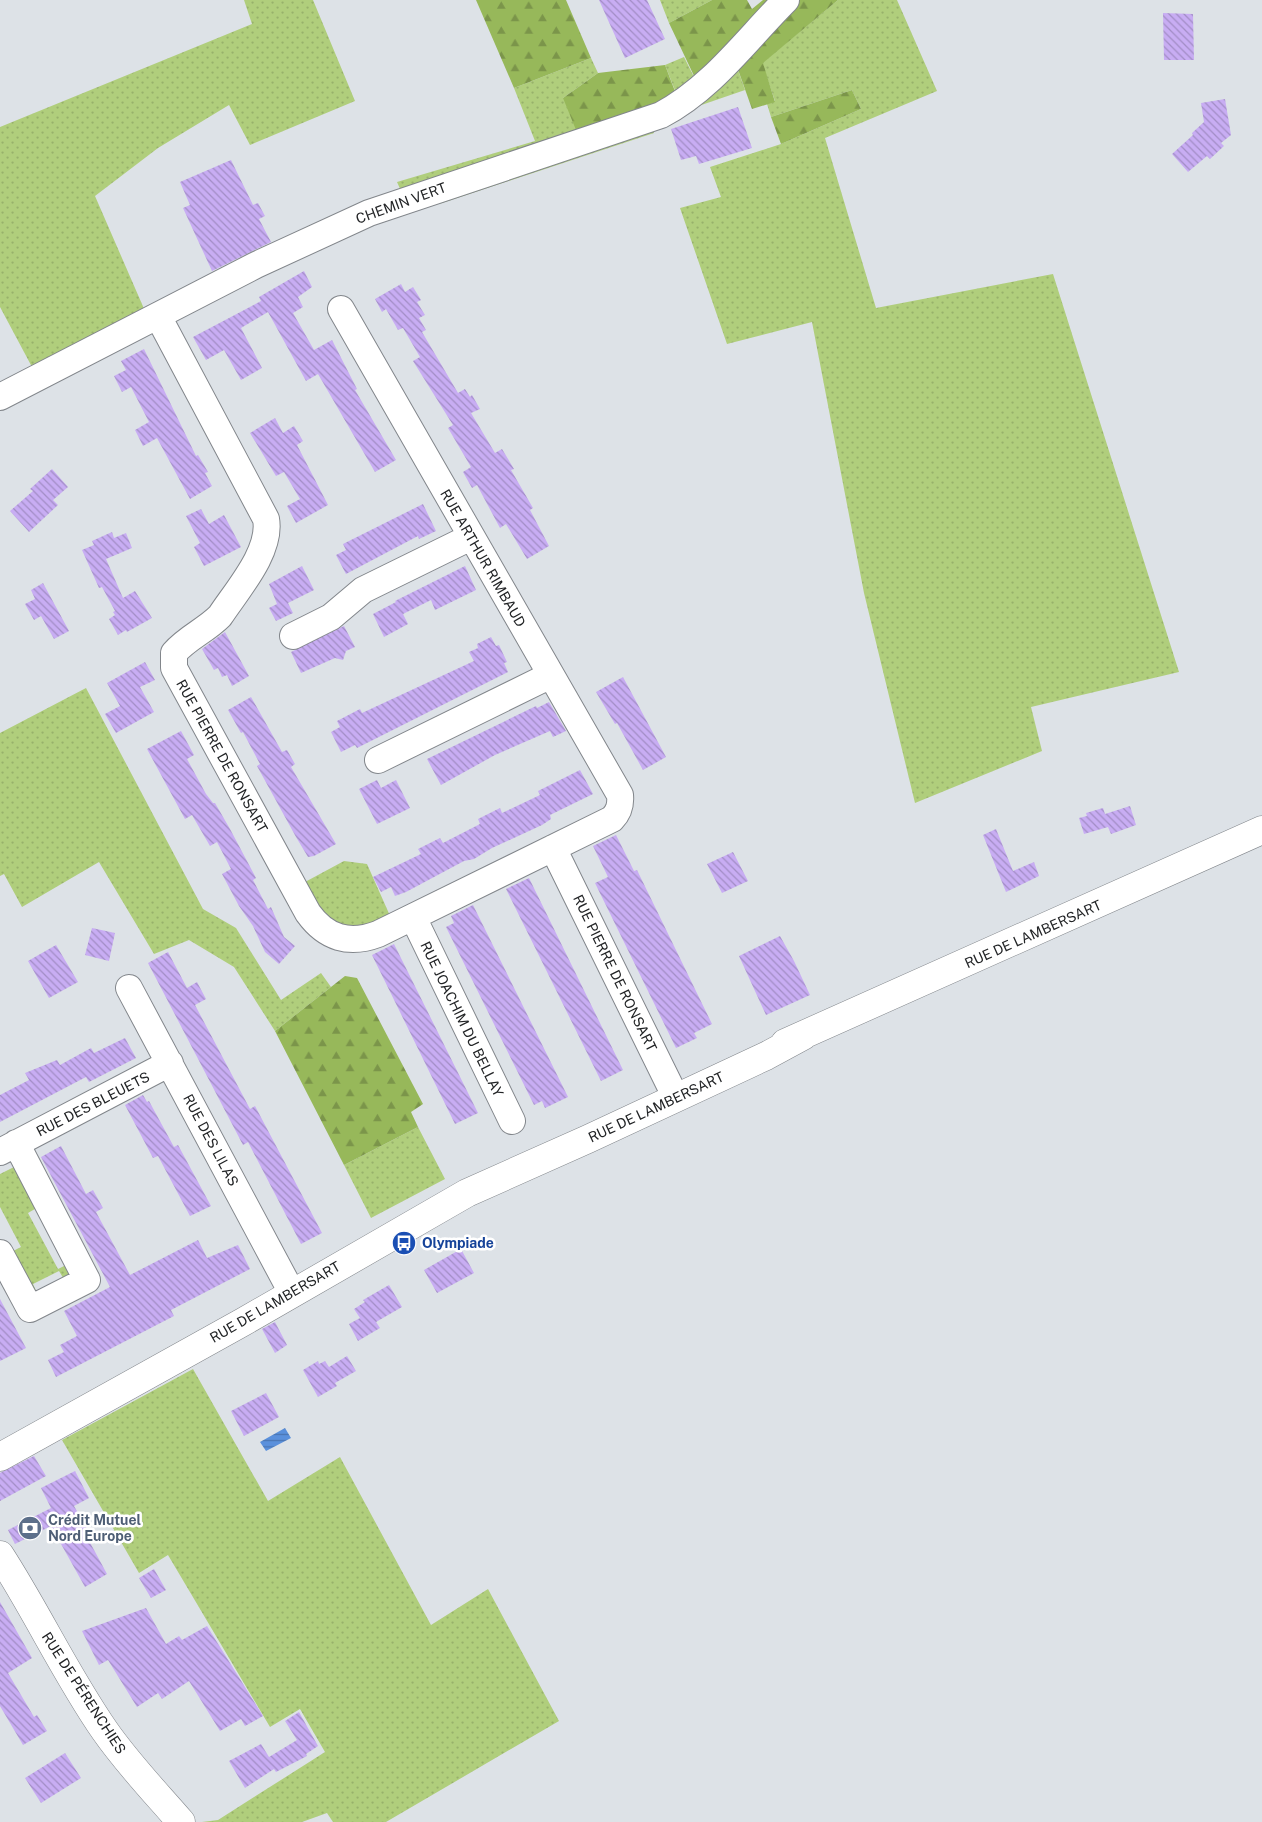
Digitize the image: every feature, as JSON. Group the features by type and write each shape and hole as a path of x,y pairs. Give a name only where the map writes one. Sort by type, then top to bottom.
{"main road":[{"name":"RUE DE LAMBERSART","path":"6,1451 292,1293 467,1192 535,1162 611,1112 672,1090 720,1063 803,1036 1262,830"},
{"name":"RUE DE PÉRENCHIES","path":"0,1555 59,1658 105,1730 136,1771 181,1822"}],"street":[{"name":"CHEMIN VERT","path":"0,397 282,252 369,213 661,115 684,102 705,86 786,0"},
{"name":"RUE ARTHUR RIMBAUD","path":"341,309 470,537 620,795 620,808"},
{"name":"RUE PIERRE DE RONSART","path":"158,316 266,519 268,529 267,538 258,558 220,616 213,624 186,640 174,653 174,668 315,923 334,936 359,939 378,934 612,819 620,808"},
{"path":"293,636 331,617 363,590 470,537"},
{"path":"378,760 551,675"},
{"name":"RUE PIERRE DE RONSART","path":"553,848 672,1090"},
{"name":"RUE JOACHIM DU BELLAY","path":"413,917 512,1121"},
{"name":"RUE DES LILAS","path":"130,988 292,1293"},
{"name":"RUE DES BLEUETS","path":"8,1148 170,1063"},
{"path":"0,1253 30,1309 87,1280 8,1148"}],"green space":[{"path":"244,0 313,0 355,101 250,145 229,105 158,148 95,196 145,311 32,367 0,307 0,127 252,24"},
{"path":"476,0 566,0 591,58 514,88"},
{"path":"660,0 712,0 669,23"},
{"path":"712,0 747,0 752,9 763,0 838,0 763,63 775,102 752,109 730,47 695,78 669,23"},
{"path":"838,0 897,0 937,91 825,138 876,308 1053,274 1179,672 1031,707 1042,751 915,803 864,593 812,322 727,344 680,208 721,197 710,167 781,144 861,109 852,90 771,117 767,104 775,101 762,63"},
{"path":"730,47 745,90 684,111 652,126 654,133 442,203 410,211 397,182 535,141 514,88 591,58 598,73 563,98 676,93 665,65 684,57 694,77"},
{"path":"665,65 676,94 641,111 576,130 563,98 598,73"},
{"path":"852,90 861,109 781,144 771,117"},
{"path":"86,688 203,909 236,928 281,1000 321,973 331,987 275,1031 234,967 189,940 154,954 99,862 22,907 4,874 0,876 0,733"},
{"path":"344,861 367,864 391,918 349,930 321,916 305,882"},
{"path":"345,976 357,978 423,1104 411,1112 418,1127 344,1165 275,1031"},
{"path":"418,1127 445,1179 371,1218 344,1165"},
{"path":"14,1167 40,1206 28,1213 58,1269 70,1263 76,1272 65,1281 59,1271 33,1284 38,1295 30,1294 9,1253 21,1247 0,1207 0,1174"},
{"path":"193,1369 268,1501 340,1457 431,1625 488,1589 559,1721 386,1822 333,1822 327,1813 302,1822 202,1822 218,1820 325,1752 300,1709 270,1727 168,1555 139,1573 62,1440"}],"water":[{"path":"285,1428 291,1438 266,1451 260,1442"}],"building":[{"path":"599,0 647,0 665,39 625,58"},
{"path":"1163,13 1193,14 1194,60 1164,60"},
{"path":"1225,99 1231,135 1221,143 1224,146 1210,159 1207,156 1188,172 1172,154 1204,122 1201,103"},
{"path":"738,107 752,148 699,164 696,156 681,160 671,129"},
{"path":"231,160 253,205 258,203 265,216 259,219 271,242 212,271 183,208 190,205 180,182"},
{"path":"304,271 312,287 298,297 303,307 293,313 314,350 332,340 357,389 355,390 396,460 375,472 318,374 306,381 268,312 241,328 262,368 241,380 224,350 206,360 193,337 261,301 259,297"},
{"path":"401,284 405,292 413,287 421,300 417,302 425,315 419,318 426,330 422,332 458,393 465,389 470,397 472,395 480,409 471,413 495,453 502,449 514,469 511,470 533,508 530,510 549,546 527,559 506,524 500,528 477,485 472,488 463,472 471,467 448,428 453,425 413,361 420,357 403,328 398,330 386,309 382,312 375,299"},
{"path":"144,349 196,456 198,455 208,472 205,473 212,486 190,499 157,438 143,446 135,430 149,422 131,387 122,392 114,376 126,370 121,361"},
{"path":"275,418 283,433 294,426 303,441 297,445 328,505 296,523 287,506 300,499 284,472 276,476 250,433"},
{"path":"52,469 68,487 53,500 58,505 29,532 10,511 33,491 30,489"},
{"path":"423,504 436,531 419,539 418,536 346,574 336,555 346,550 343,544"},
{"path":"201,509 209,524 224,515 241,547 204,566 194,547 200,543 186,516"},
{"path":"112,532 114,538 126,533 132,548 106,559 123,598 135,591 152,618 118,635 109,619 115,615 113,612 115,611 102,587 99,588 82,550 94,545 92,541"},
{"path":"302,566 314,590 288,603 293,613 276,621 269,608 277,604 269,584"},
{"path":"465,566 476,590 435,610 431,600 403,614 408,624 384,637 373,614"},
{"path":"43,583 69,631 54,639 41,616 34,620 25,604 35,599 31,590"},
{"path":"344,626 355,647 346,651 343,660 335,658 301,673 291,652"},
{"path":"225,632 249,676 232,686 227,675 222,677 218,668 214,670 202,649"},
{"path":"491,637 496,646 499,645 507,662 504,663 508,672 357,748 355,745 341,752 331,732 340,727 337,721 360,709 362,713 474,661 469,652 478,648 477,644"},
{"path":"145,662 155,680 140,687 154,712 116,733 105,714 120,706 107,683"},
{"path":"623,677 666,757 643,770 617,723 615,724 596,692"},
{"path":"251,697 282,752 287,750 295,764 291,767 336,844 314,856 308,857 296,837 257,766 260,764 243,732 241,733 228,710"},
{"path":"549,702 566,731 553,737 550,731 495,755 441,785 427,759 536,706 537,708"},
{"path":"181,731 194,755 187,759 206,794 215,803 230,829 256,878 253,880 268,909 271,907 284,937 295,946 279,964 265,952 253,926 239,906 222,874 231,869 217,842 210,846 192,815 185,819 147,749"},
{"path":"580,770 593,794 550,815 551,819 542,825 492,848 474,859 464,861 406,892 395,896 391,887 381,892 373,877 421,854 418,849 440,838 443,843 480,824 478,819 500,808 502,813 540,795 538,791"},
{"path":"377,780 381,788 396,780 410,808 377,824 359,789"},
{"path":"1130,806 1136,825 1111,834 1108,827 1084,834 1079,818 1087,816 1086,813 1103,808 1105,814"},
{"path":"996,829 1013,871 1034,862 1039,876 1006,892 983,835"},
{"path":"616,835 634,871 637,870 712,1024 694,1033 697,1038 676,1048 595,883 608,877 593,846"},
{"path":"733,852 748,881 722,893 707,864"},
{"path":"529,878 623,1070 601,1081 506,889"},
{"path":"473,905 568,1097 545,1108 542,1101 534,1105 446,927 454,923 451,916"},
{"path":"92,928 115,933 109,961 85,955"},
{"path":"780,936 810,995 766,1015 739,956"},
{"path":"394,944 478,1113 455,1124 372,955"},
{"path":"56,945 78,982 49,998 28,961"},
{"path":"168,952 187,988 197,982 206,999 195,1005 250,1109 255,1106 322,1233 301,1244 248,1142 243,1145 148,963"},
{"path":"125,1038 136,1058 89,1082 86,1077 0,1122 0,1095 29,1080 25,1073 57,1060 60,1065 91,1048 94,1053"},
{"path":"143,1095 147,1102 149,1101 174,1147 178,1145 211,1206 190,1216 158,1156 153,1158 125,1105"},
{"path":"61,1146 86,1194 93,1190 103,1208 96,1212 130,1275 198,1240 207,1258 238,1245 250,1269 171,1310 174,1316 56,1377 48,1360 64,1352 60,1345 77,1336 64,1311 110,1287 41,1157"},
{"path":"461,1249 474,1273 437,1293 424,1270"},
{"path":"389,1285 402,1307 376,1322 380,1328 358,1341 349,1324 360,1318 354,1309 365,1302 363,1300"},
{"path":"0,1299 26,1348 0,1361"},
{"path":"275,1322 287,1345 275,1353 262,1329"},
{"path":"347,1356 356,1371 335,1383 337,1386 318,1397 303,1370 318,1361 319,1364 325,1361 329,1367"},
{"path":"266,1393 279,1417 244,1436 231,1411"},
{"path":"34,1456 46,1476 0,1501 0,1473"},
{"path":"75,1471 89,1498 74,1506 90,1534 87,1537 107,1574 85,1587 51,1526 15,1544 8,1530 51,1508 41,1488"},
{"path":"154,1569 166,1590 151,1598 139,1578"},
{"path":"0,1602 32,1658 8,1673 34,1717 37,1715 47,1731 23,1745 0,1706"},
{"path":"146,1608 166,1644 179,1636 182,1640 207,1626 263,1716 245,1726 241,1719 220,1731 189,1681 162,1699 158,1693 137,1707 108,1660 99,1665 82,1631"},
{"path":"299,1712 318,1746 306,1754 307,1756 276,1772 274,1769 245,1788 229,1761 261,1744 269,1757 297,1740 285,1721"},
{"path":"65,1753 81,1778 41,1803 25,1778"}],"place":[{"name":"Olympiade","path":"404,1243"},
{"name":"Crédit Mutuel Nord Europe","path":"30,1528"}]}
